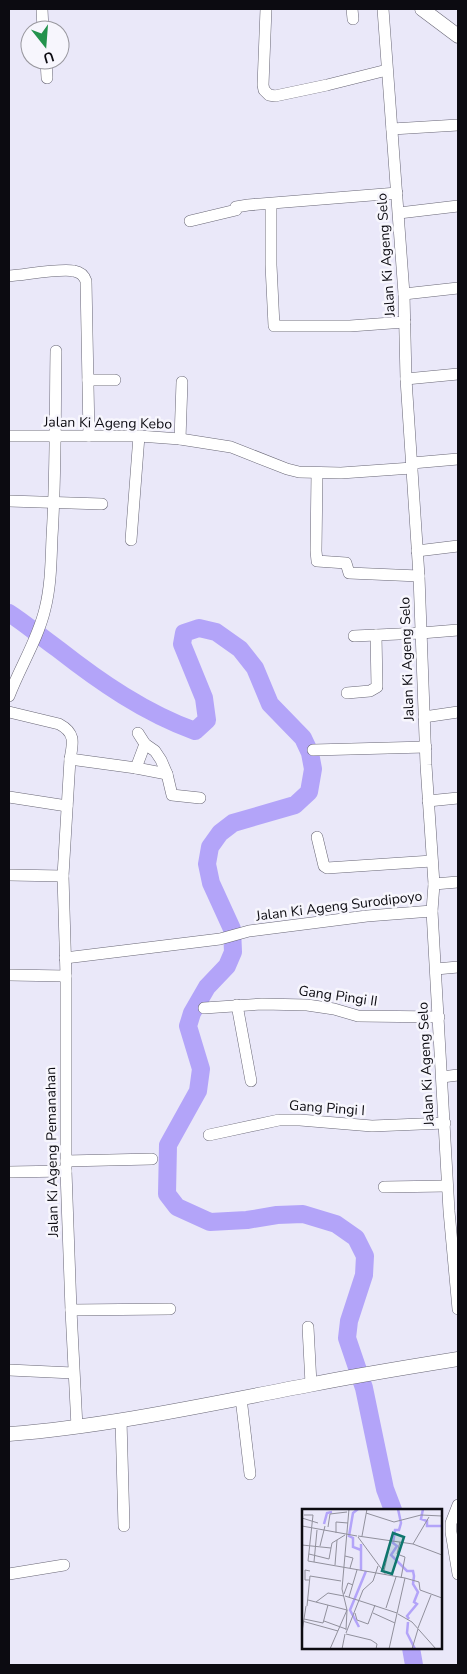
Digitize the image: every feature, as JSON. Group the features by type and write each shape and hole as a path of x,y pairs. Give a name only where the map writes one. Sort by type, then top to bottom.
{"main road":[{"path":"422,9 458,36"},
{"path":"9,1434 121,1420 311,1384 458,1359"}],"street":[{"path":"266,9 262,85 269,95 275,96 327,85 387,70"},
{"name":"Jalan Ki Ageng Selo","path":"383,9 404,294 406,379 419,576 428,801 434,884 432,910 447,1186 454,1210 458,1309"},
{"path":"47,70 47,78"},
{"path":"392,129 458,125"},
{"path":"190,221 236,210 236,207 248,205 397,193"},
{"path":"271,204 274,326 350,326 405,322"},
{"path":"399,213 458,206"},
{"path":"9,276 68,270 80,273 84,277 86,281 89,436"},
{"path":"404,294 458,288"},
{"path":"9,696 17,674 32,646 49,594 54,503 56,350"},
{"path":"406,379 458,374"},
{"path":"88,380 114,380"},
{"path":"180,439 182,382"},
{"name":"Jalan Ki Ageng Kebo","path":"9,436 139,436 180,439 231,448 287,469 317,473 370,472 458,459"},
{"path":"131,540 139,436"},
{"path":"317,473 317,561 346,563 349,573 419,576"},
{"path":"9,502 102,504"},
{"path":"417,551 458,546"},
{"path":"354,636 458,630"},
{"path":"347,693 370,691 377,686 376,635"},
{"name":"Jalan Ki Ageng Pemanahan","path":"9,712 58,724 66,728 73,742 70,760 63,876 66,976 66,1166 73,1373 77,1427"},
{"path":"424,717 458,712"},
{"path":"138,733 145,744 158,755 167,774 172,795 200,798"},
{"path":"136,768 145,744"},
{"path":"313,750 426,747"},
{"path":"70,760 136,768 167,774"},
{"path":"9,797 67,806"},
{"path":"428,801 458,798"},
{"path":"317,837 324,866 327,868 432,861"},
{"path":"9,875 63,876"},
{"path":"434,884 458,882"},
{"name":"Jalan Ki Ageng Surodipoyo","path":"65,958 220,940 248,932 367,916 432,910"},
{"path":"436,969 458,967"},
{"path":"9,975 66,976"},
{"name":"Gang Pingi II","path":"204,1008 262,1004 308,1005 370,1017 439,1018"},
{"path":"237,1005 251,1081"},
{"path":"442,1077 458,1075"},
{"name":"Gang Pingi I","path":"209,1135 279,1120 372,1126 445,1123"},
{"path":"9,1172 152,1159"},
{"path":"384,1188 447,1186"},
{"path":"71,1310 170,1309"},
{"path":"308,1327 311,1384"},
{"path":"9,1370 73,1373"},
{"path":"242,1398 250,1474"},
{"path":"121,1420 124,1526"},
{"path":"458,1505 451,1523 451,1532 458,1574"},
{"path":"9,1574 64,1565"}],"waterway":[{"path":"9,613 124,696 176,724 195,731 207,720 204,698 182,644 184,633 199,628 216,632 240,649 255,668 270,704 303,738 310,753 313,769 309,792 295,805 233,823 220,833 210,847 207,864 211,883 232,929 233,952 227,966 207,987 192,1013 188,1026 201,1069 198,1091 168,1145 167,1194 177,1207 210,1222 303,1214 336,1224 356,1238 365,1256 364,1275 349,1321 347,1338 364,1388 385,1489 393,1509"},
{"path":"411,1649 414,1665"}]}
